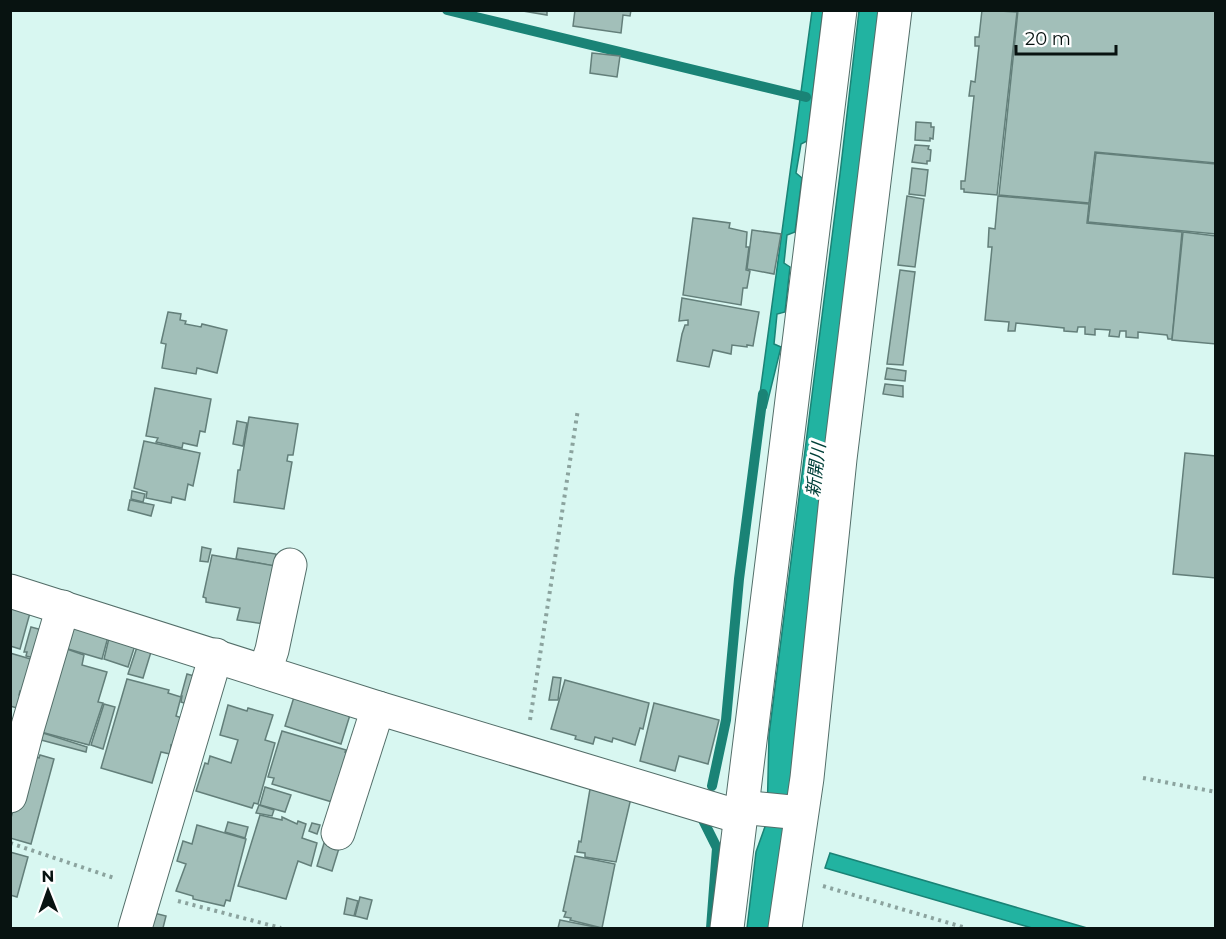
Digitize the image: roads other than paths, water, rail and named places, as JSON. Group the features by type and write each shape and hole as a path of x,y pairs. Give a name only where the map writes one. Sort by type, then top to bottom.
{"street":[{"path":"728,928 765,811 840,10"},
{"path":"765,811 807,778 842,447 896,10"},
{"path":"264,671 272,650 290,565"},
{"path":"10,591 378,708 526,751 765,811"},
{"path":"10,796 63,607"},
{"path":"135,928 216,655"},
{"path":"338,832 378,708"},
{"path":"765,811 791,881 784,928"}],"water":[{"path":"812,11 823,11 807,141 801,144 796,173 802,178 795,232 787,235 784,263 790,267 785,312 777,314 774,344 781,347 766,408 758,408"},
{"name":"新開川","path":"859,11 883,11 808,700 772,928 747,928 756,852 767,821 769,735"},
{"path":"830,853 1087,928 1032,928 825,868"}],"waterway":[{"path":"447,10 806,97"},
{"path":"712,786 726,720 739,579 763,394"},
{"path":"697,816 702,818 717,848 711,928"}]}
